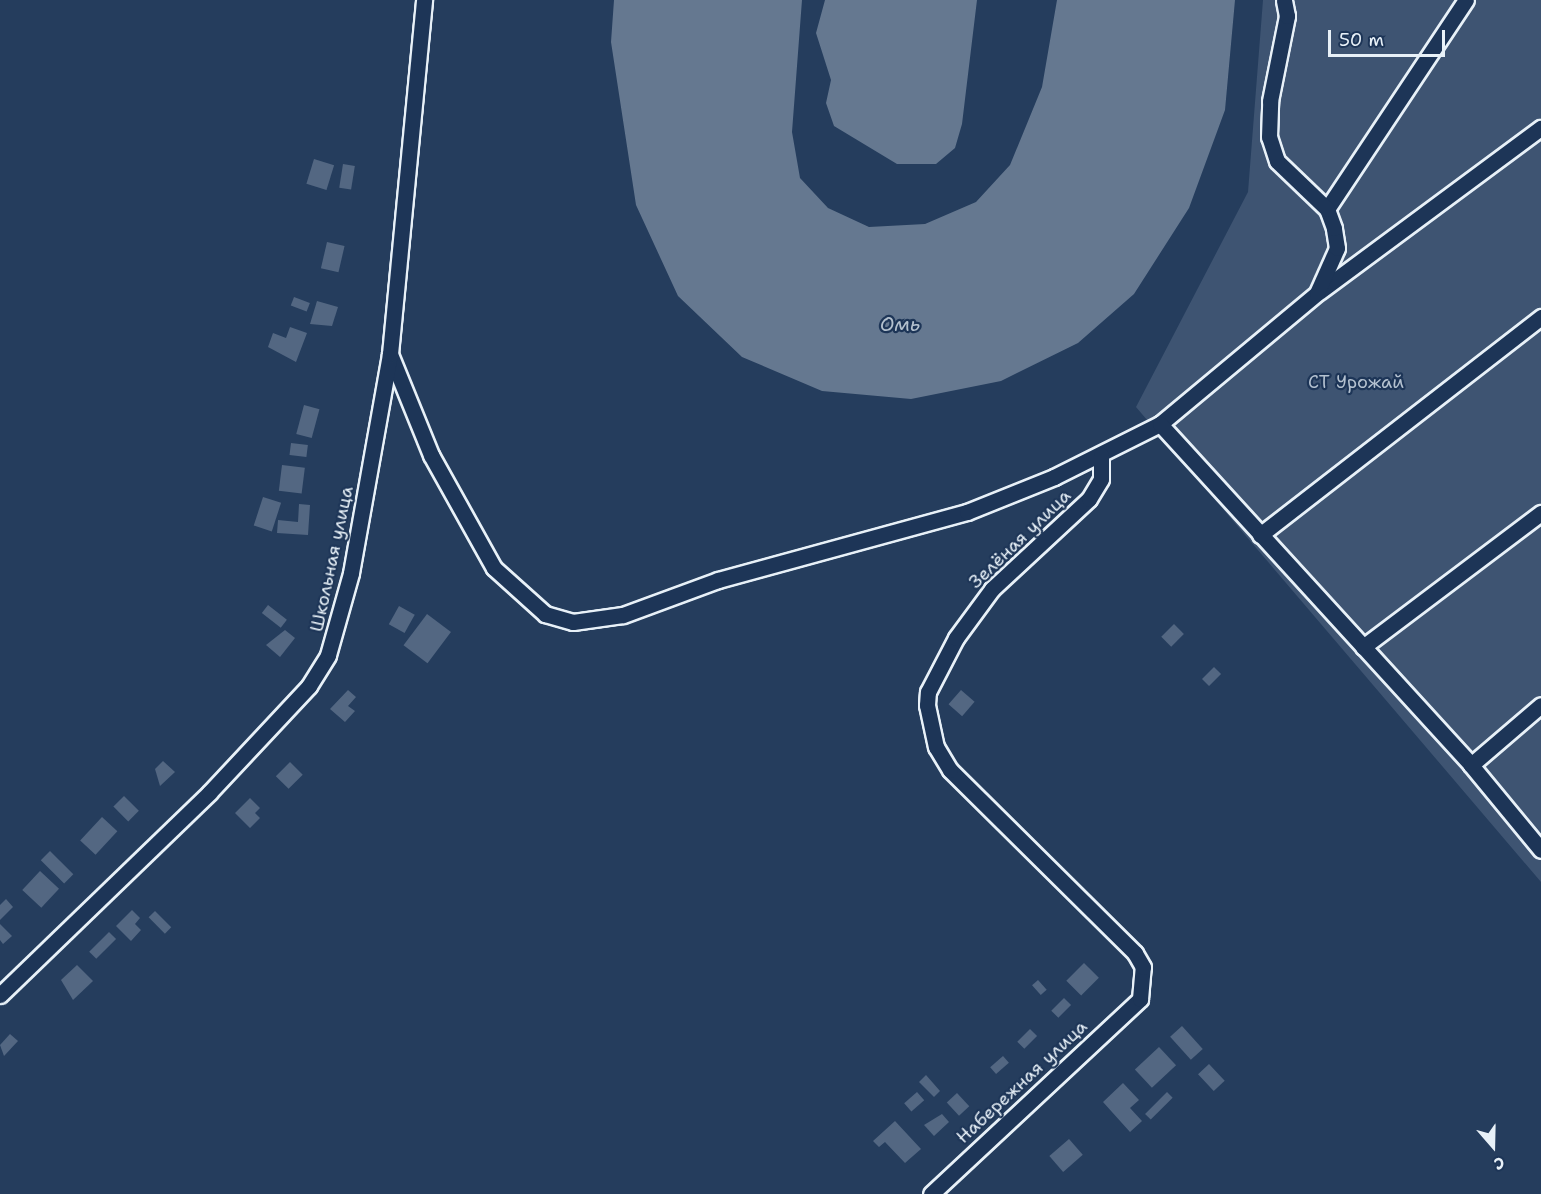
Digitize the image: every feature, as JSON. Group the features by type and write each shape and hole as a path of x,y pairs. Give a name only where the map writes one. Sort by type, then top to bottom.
{"street":[{"name":"Школьная улица","path":"0,995 209,793 309,686 328,656 351,573 390,354 424,0"},
{"path":"1284,0 1287,16"},
{"path":"1293,0 1287,16 1270,101 1269,137 1277,161 1327,209 1337,248 1317,293"},
{"path":"1327,209 1466,0"},
{"path":"390,354 431,455 494,568 546,614 573,622 622,615 718,580 967,512 1101,455 1160,424 1317,293 1541,128"},
{"path":"1337,248 1361,261"},
{"path":"1260,535 1541,317"},
{"path":"1160,424 1471,765 1541,850"},
{"name":"Зелёная улица","path":"1101,455 1101,479 1089,499 992,589 956,638 928,692 936,747 950,770 1135,953 1143,967 1140,999"},
{"path":"1363,647 1541,513"},
{"path":"1471,765 1541,705"},
{"name":"Набережная улица","path":"931,1194 1140,999"}],"green space":[{"name":"СТ Урожай","path":"1263,0 1541,0 1541,882 1136,407 1248,192"}],"water":[{"name":"Омь","path":"614,0 802,0 792,132 800,178 828,208 869,227 925,224 976,202 1010,165 1042,87 1057,0 1235,0 1225,110 1189,208 1134,294 1078,343 1001,381 911,399 822,391 742,357 678,296 636,205 611,42"},
{"path":"825,0 977,0 962,124 955,148 936,164 897,164 834,126 826,103 831,80 816,33"}],"building":[{"path":"314,159 334,165 326,190 306,184"},
{"path":"343,164 355,166 351,190 339,188"},
{"path":"327,242 345,246 338,272 321,268"},
{"path":"294,297 310,303 307,311 291,305"},
{"path":"317,301 338,307 332,326 310,324"},
{"path":"290,327 307,333 296,362 268,347 273,333 286,338"},
{"path":"304,405 319,409 312,438 296,434"},
{"path":"291,443 308,445 306,457 290,455"},
{"path":"282,465 305,468 302,494 279,491"},
{"path":"263,497 281,503 272,531 254,526"},
{"path":"299,504 310,505 308,535 277,533 278,520 298,522"},
{"path":"268,605 287,620 281,628 262,613"},
{"path":"399,606 415,615 405,633 389,624"},
{"path":"427,614 451,632 427,663 404,645"},
{"path":"1174,624 1184,634 1171,647 1161,637"},
{"path":"285,630 295,638 280,657 266,645"},
{"path":"1214,667 1221,674 1209,686 1202,679"},
{"path":"348,690 356,697 348,706 355,711 345,722 330,709"},
{"path":"961,690 975,702 962,716 949,704"},
{"path":"163,761 175,772 160,786 155,769"},
{"path":"290,762 303,775 289,789 276,776"},
{"path":"124,796 139,811 128,821 113,807"},
{"path":"250,798 260,808 255,813 260,818 250,828 235,813"},
{"path":"102,817 117,831 96,855 80,840"},
{"path":"50,851 73,874 64,884 41,860"},
{"path":"40,871 59,889 41,908 22,890"},
{"path":"6,899 13,907 0,920 0,905"},
{"path":"132,910 140,918 135,924 141,930 131,941 116,926"},
{"path":"155,911 171,927 165,934 149,917"},
{"path":"0,924 12,936 3,944 0,940"},
{"path":"109,932 116,939 96,959 89,952"},
{"path":"1084,963 1099,978 1081,996 1066,981"},
{"path":"77,965 93,981 73,1000 61,980"},
{"path":"1038,980 1047,990 1041,995 1032,985"},
{"path":"1064,998 1071,1005 1058,1018 1051,1011"},
{"path":"1182,1026 1203,1049 1191,1060 1170,1037"},
{"path":"1030,1029 1037,1036 1024,1049 1017,1042"},
{"path":"10,1034 18,1041 4,1056 0,1045"},
{"path":"1159,1047 1176,1065 1152,1088 1135,1070"},
{"path":"1003,1056 1009,1063 996,1074 990,1067"},
{"path":"1209,1064 1225,1081 1214,1091 1198,1074"},
{"path":"926,1075 940,1091 934,1097 919,1082"},
{"path":"1123,1083 1139,1100 1130,1108 1142,1121 1130,1132 1103,1102"},
{"path":"917,1092 924,1100 911,1111 904,1103"},
{"path":"1167,1092 1173,1098 1151,1120 1145,1114"},
{"path":"957,1093 969,1106 959,1116 947,1103"},
{"path":"942,1114 949,1122 934,1136 924,1125"},
{"path":"895,1121 921,1149 905,1163 885,1142 879,1147 873,1141"},
{"path":"1069,1139 1083,1155 1063,1172 1049,1156"}]}
